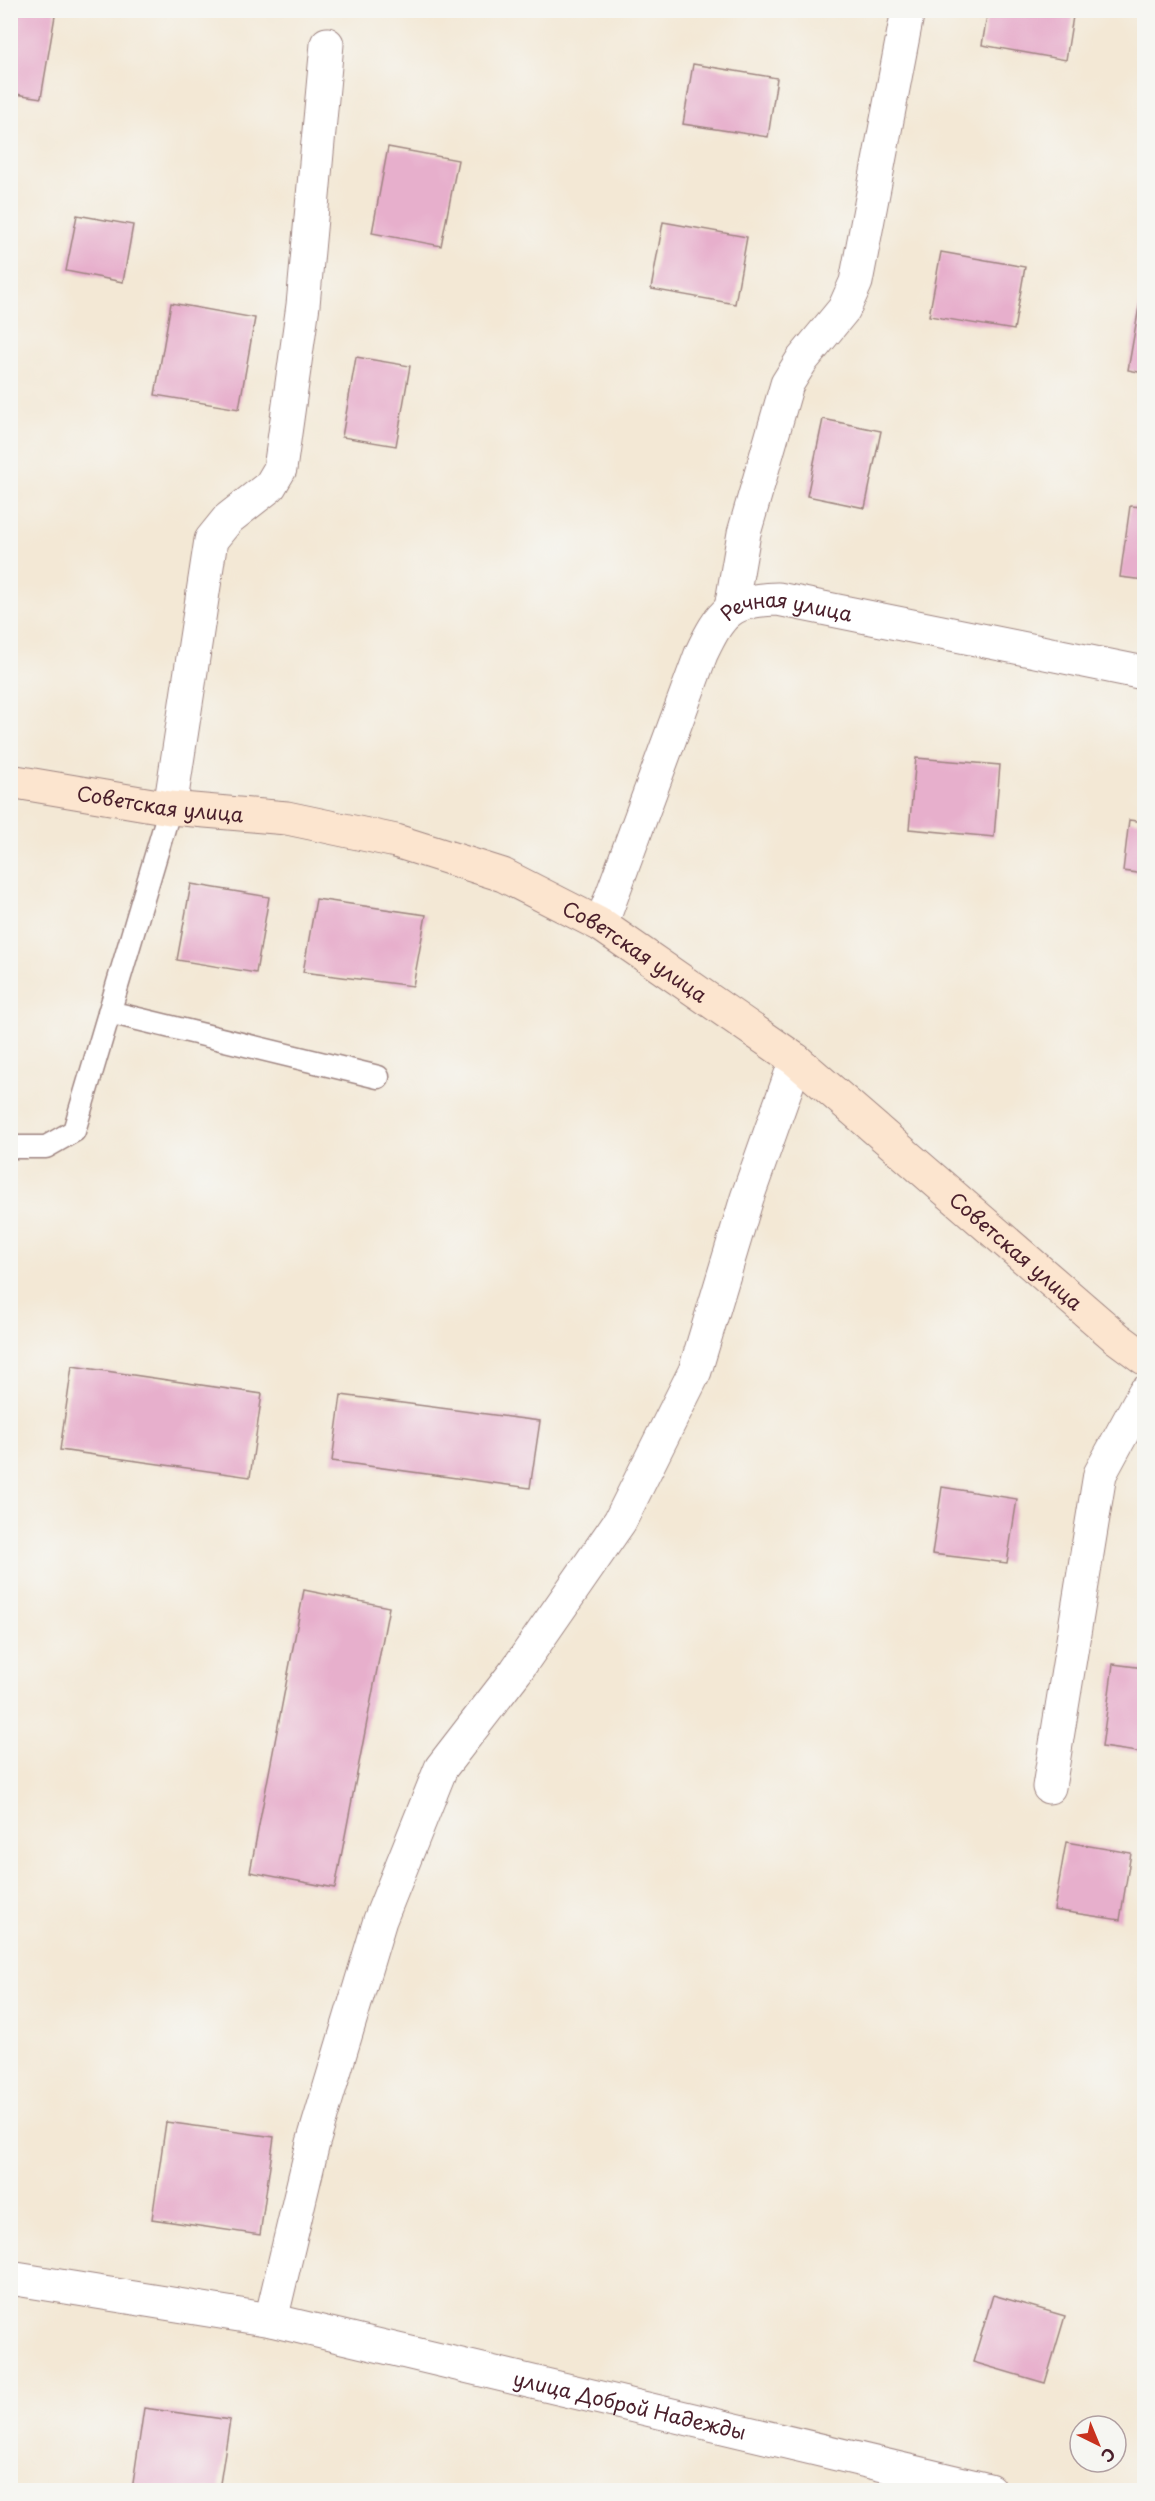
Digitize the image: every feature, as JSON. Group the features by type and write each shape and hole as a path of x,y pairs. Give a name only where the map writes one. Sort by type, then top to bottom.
{"street":[{"path":"731,608 744,534 787,384 802,360 844,309 856,282 908,10"},
{"path":"170,808 211,540 228,519 270,486 280,469 303,305 327,44"},
{"name":"Речная улица","path":"601,926 701,654 714,627 731,608 753,600 778,599 1144,673"},
{"name":"Советская улица","path":"10,781 170,808 287,818 396,841 503,875 601,926 796,1060 1117,1338 1144,1358"},
{"path":"271,2320 313,2143 380,1920 441,1768 516,1671 620,1521 690,1382 747,1198 796,1060"},
{"path":"1049,1787 1100,1474 1144,1392"},
{"name":"улица Доброй Надежды","path":"10,2278 271,2320 989,2490"}],"lane":[{"path":"10,1147 46,1147 74,1131 170,808"},
{"path":"109,1012 378,1077"}],"building":[{"path":"10,10 56,10 41,98 10,93"},
{"path":"988,10 1074,10 1066,60 982,45"},
{"path":"693,64 777,78 768,137 683,124"},
{"path":"388,147 458,160 441,246 372,233"},
{"path":"77,215 133,225 123,282 66,271"},
{"path":"663,222 747,237 735,304 651,289"},
{"path":"941,252 1025,267 1014,330 929,316"},
{"path":"1144,284 1144,373 1128,370"},
{"path":"171,303 255,318 239,409 155,395"},
{"path":"356,357 410,366 396,446 342,437"},
{"path":"823,419 881,431 865,508 807,496"},
{"path":"1130,506 1144,507 1144,580 1120,577"},
{"path":"916,758 1000,765 994,837 909,829"},
{"path":"1129,820 1144,822 1144,874 1123,871"},
{"path":"191,884 269,897 256,973 177,960"},
{"path":"316,899 426,915 413,986 303,972"},
{"path":"72,1366 262,1394 250,1477 60,1450"},
{"path":"341,1395 540,1421 530,1488 332,1461"},
{"path":"942,1487 1017,1499 1007,1563 932,1554"},
{"path":"304,1590 389,1607 335,1888 250,1872"},
{"path":"1113,1664 1144,1668 1144,1753 1102,1747"},
{"path":"1066,1842 1131,1853 1120,1920 1054,1910"},
{"path":"166,2122 274,2137 260,2235 152,2219"},
{"path":"993,2295 1065,2316 1045,2383 973,2362"},
{"path":"144,2408 230,2420 219,2490 132,2490"}]}
